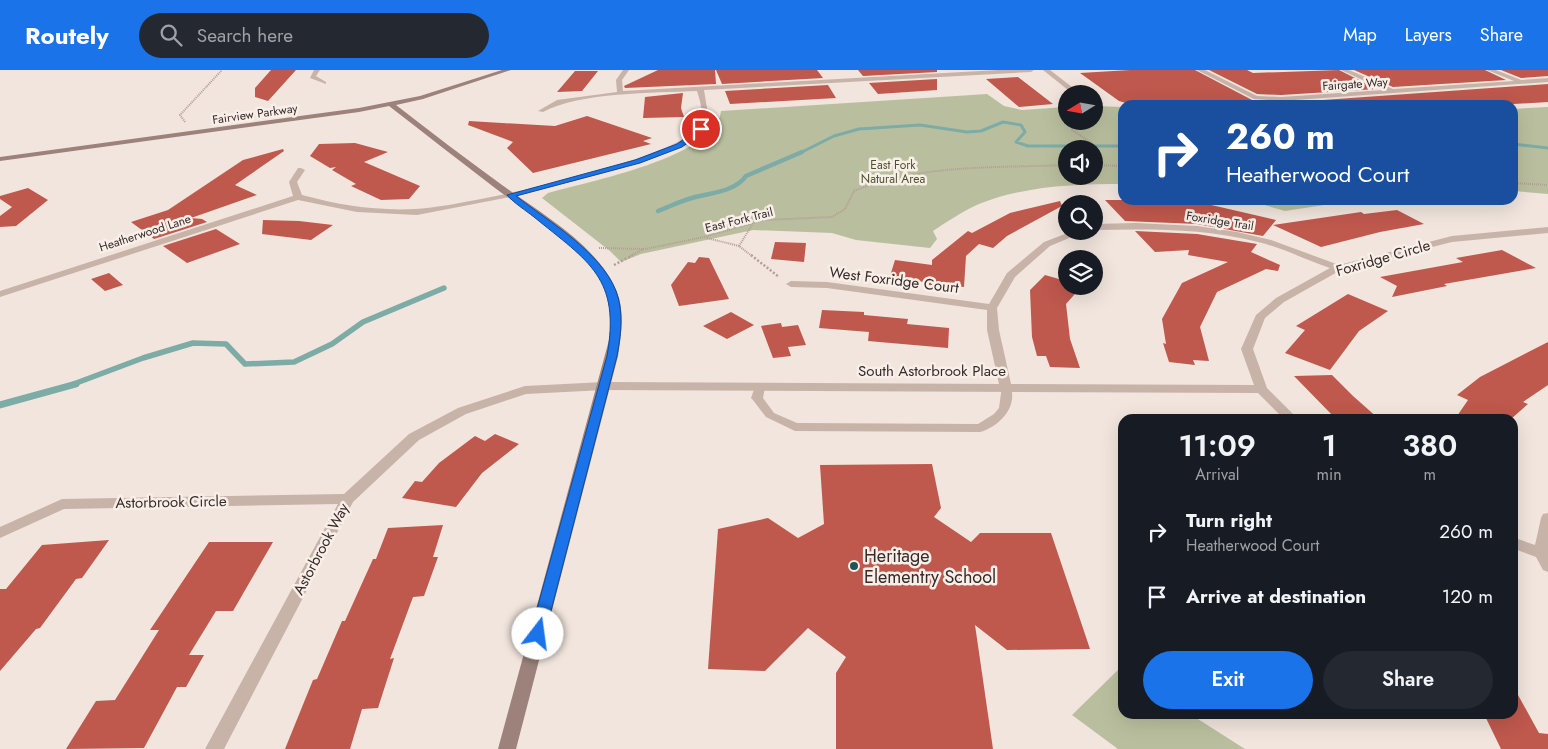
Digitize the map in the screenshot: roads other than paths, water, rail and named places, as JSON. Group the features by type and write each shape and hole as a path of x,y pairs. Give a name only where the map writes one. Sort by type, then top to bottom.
{"street":[{"path":"317,70 312,77 324,83"},
{"name":"Fairview Parkway","path":"0,159 320,116 391,104 452,89 508,70"},
{"path":"620,92 619,80 626,70"},
{"path":"541,111 557,102 620,92 841,77 1031,70"},
{"path":"1046,70 1066,85"},
{"name":"Fairgate Way","path":"1200,70 1256,98 1281,100 1548,80"},
{"path":"1344,70 1396,92"},
{"path":"1490,70 1523,82"},
{"path":"301,170 293,182 298,197 338,208 390,212 463,206 637,162 680,146 701,129 706,114 700,88"},
{"path":"391,104 582,252 603,275 612,292 616,310 616,331 604,386 507,749"},
{"name":"Heatherwood Lane","path":"0,294 298,197"},
{"name":"Foxridge Trail","path":"1103,227 1155,225 1216,231 1260,240 1338,268"},
{"name":"Foxridge Circle","path":"1287,414 1261,389 1246,349 1260,317 1280,300 1338,268 1452,239 1548,230"},
{"path":"1006,388 993,330 992,308 1011,275 1046,244 1058,240"},
{"name":"West Foxridge Court","path":"791,284 827,286 992,308"},
{"name":"South Astorbrook Place","path":"604,386 1261,389"},
{"name":"Astorbrook Way","path":"214,749 348,499 414,437 462,411 525,390 604,386"},
{"name":"Astorbrook Circle","path":"1,531 62,504 348,499"},
{"path":"1518,545 1545,560 1548,518"}],"lane":[{"path":"760,387 757,398 770,415 795,427 960,428 980,428 1002,414 1007,400 1006,388"}],"waterway":[{"path":"802,152 834,136 859,129 920,125 967,132 981,131 1003,122 1021,125 1025,132 1016,142 1028,146 1118,146"},
{"path":"1518,145 1548,148"},
{"path":"658,211 688,199 729,189 746,176 802,152"},
{"path":"71,385 143,358 193,343 226,344 245,364 294,362 332,344 363,322 444,288"},
{"path":"0,405 76,384"}],"place":[{"name":"Heritage Elementry School","path":"854,566"}],"park label":[{"name":"East Fork Natural Area","path":"893,172"}]}
